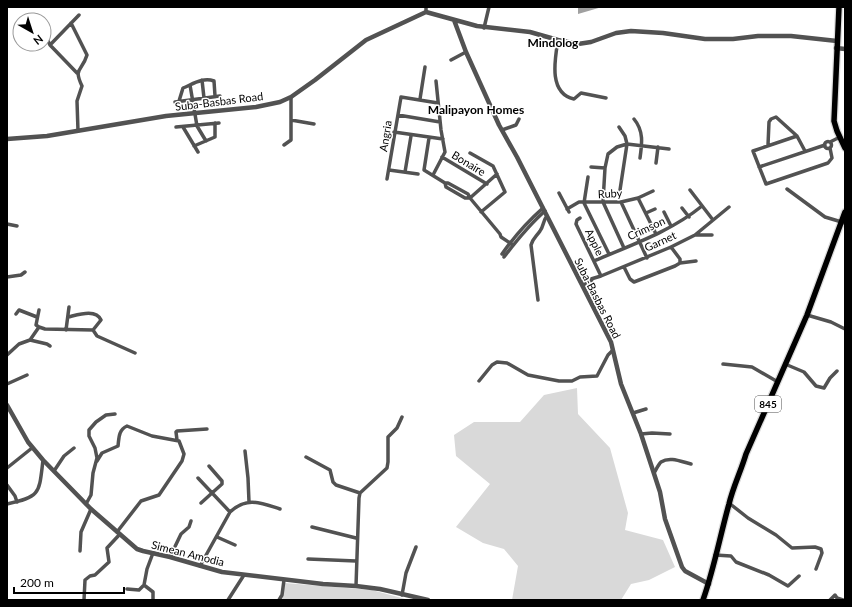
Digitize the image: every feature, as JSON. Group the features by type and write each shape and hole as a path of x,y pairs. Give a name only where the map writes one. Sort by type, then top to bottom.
{"main road":[{"path":"839,7 836,48 834,121 845,148"},
{"name":"845","path":"703,600 709,584 729,503 746,454 807,315 843,223 845,214"}],"street":[{"path":"484,28 489,7"},
{"name":"Suba-Basbas Road","path":"7,139 47,136 194,113 256,107 280,102 291,97 315,80 366,40 426,9 454,20 484,28 530,32 558,40 582,43 631,31 663,33 705,39 791,36 837,41"},
{"path":"52,43 79,15"},
{"name":"Suba-Basbas Road","path":"454,20 466,52 502,130 611,342 621,384 641,434 660,492 665,519 682,567 685,571 709,584"},
{"path":"71,23 87,55 77,73"},
{"path":"558,40 554,67 560,90 574,100 581,93 606,98"},
{"path":"52,47 77,73 78,79 82,86 77,101 78,131"},
{"path":"836,48 845,49"},
{"path":"451,60 466,52"},
{"path":"424,67 420,99 438,103"},
{"path":"180,101 183,88 202,80 209,79 214,81 215,96"},
{"path":"202,80 204,98"},
{"path":"433,175 445,152 436,81"},
{"path":"190,85 197,126 206,141"},
{"path":"175,102 220,96"},
{"name":"Angria","path":"387,179 401,96 420,99"},
{"path":"284,145 291,140 291,97"},
{"path":"398,115 440,122"},
{"path":"768,145 768,122 773,117 778,119 797,136 805,151"},
{"path":"502,130 516,125 519,118"},
{"path":"634,119 641,134 642,145 640,158"},
{"path":"291,120 314,124"},
{"path":"176,127 217,123 215,137 194,146"},
{"path":"183,127 198,152"},
{"path":"619,127 625,136 627,144 620,190"},
{"path":"394,132 411,136 443,140"},
{"path":"405,172 411,136"},
{"path":"797,136 753,151 765,183 767,184 827,164 832,158 830,148 831,143"},
{"path":"429,138 424,170 445,183 448,183 468,194 481,212 511,244"},
{"path":"759,167 825,145 826,142 831,143 840,138"},
{"path":"624,248 602,202 605,168 608,154 617,147 627,144 669,149"},
{"path":"825,145 826,148 830,148"},
{"path":"656,163 658,147"},
{"path":"470,153 493,166 505,192 481,212"},
{"name":"Bonaire","path":"442,157 487,184"},
{"path":"591,167 605,168"},
{"path":"389,170 418,174"},
{"path":"470,198 497,174"},
{"path":"588,177 584,203 610,254"},
{"path":"690,190 713,220"},
{"path":"788,190 825,217 843,223"},
{"name":"Ruby","path":"559,193 568,210 579,202 621,202 638,198 653,191"},
{"path":"638,198 656,234"},
{"path":"621,202 647,258"},
{"name":"Crimson","path":"594,261 656,234 689,217 702,206"},
{"name":"Garnet","path":"582,283 671,247 695,234 729,207"},
{"path":"682,208 689,217"},
{"path":"646,213 655,209"},
{"path":"503,255 529,219 545,212"},
{"path":"538,300 530,245 534,237 541,231 545,212"},
{"path":"664,212 671,226"},
{"name":"Apple","path":"580,218 577,220 576,224 601,276"},
{"path":"7,224 18,226"},
{"path":"695,234 712,235"},
{"path":"671,247 680,259 680,263"},
{"path":"624,267 630,279 634,282 680,263 696,261"},
{"path":"7,277 21,275 25,272"},
{"path":"66,330 69,307"},
{"path":"16,314 19,310 37,317"},
{"path":"39,310 36,325 39,327"},
{"path":"68,317 90,313 95,314 101,320 93,330"},
{"path":"807,315 830,322 845,329"},
{"path":"39,327 66,330 93,330"},
{"path":"30,340 39,327"},
{"path":"93,330 97,336 135,353"},
{"path":"8,353 19,344 30,340 50,346"},
{"path":"480,381 492,365 497,362 507,363 528,375 559,381 572,381 580,377 597,376 608,355 613,350"},
{"path":"723,364 752,368 778,382"},
{"path":"786,364 799,370 816,386 824,388 830,378 837,371"},
{"path":"7,384 27,374"},
{"name":"Simean Amodia","path":"7,405 32,448 43,460 91,509 137,549 143,552 153,552 222,572 284,580 380,589 428,600"},
{"path":"633,414 646,409"},
{"path":"97,461 97,453 89,436 89,430 96,422 106,415 116,414"},
{"path":"356,586 356,538 360,493 387,468 388,437 397,428 402,417"},
{"path":"86,504 91,495 93,473 97,461 102,453 118,446 120,433 126,426 152,436 177,440"},
{"path":"84,600 85,580 90,576 95,575 110,562 107,548 142,501 160,495 184,458 180,442 177,440 176,432 207,429"},
{"path":"641,434 670,434"},
{"path":"7,468 32,448"},
{"path":"54,471 65,455 74,448"},
{"path":"245,450 250,502"},
{"path":"306,457 330,470 333,482 336,485 360,493"},
{"path":"654,473 662,462 671,459 691,464"},
{"path":"7,504 28,499 36,493 41,478 43,460"},
{"path":"201,503 220,486 222,481 209,466"},
{"path":"198,478 211,494 230,512"},
{"path":"7,485 15,496 17,502"},
{"path":"200,566 230,512 238,505 257,502 280,509"},
{"path":"729,503 744,513 748,518 776,535 792,548 816,547 821,549 822,552 816,569"},
{"path":"80,552 81,532 91,509"},
{"path":"170,557 178,539 189,527 191,521"},
{"path":"312,527 356,538"},
{"path":"217,537 235,544"},
{"path":"402,594 406,573 416,547"},
{"path":"127,589 139,590 144,585 147,569 153,552"},
{"path":"715,555 729,556 736,562 769,575 788,586 799,576"},
{"path":"308,559 356,561"},
{"path":"228,600 244,575"},
{"path":"279,600 282,595 284,580"},
{"path":"144,585 153,592 152,600"},
{"path":"830,600 835,595 837,598 843,600"}],"shaded area":[{"path":"578,7 602,7 578,14"},
{"path":"577,388 578,414 610,448 628,513 625,530 663,540 675,567 649,580 631,584 621,600 512,600 518,566 504,549 483,543 456,527 490,484 456,456 454,435 474,422 520,422 544,395"},
{"path":"285,583 372,590 409,600 282,600"}],"district":[{"name":"Mindolog","path":"553,42"},
{"name":"Malipayon Homes","path":"476,109"}]}
